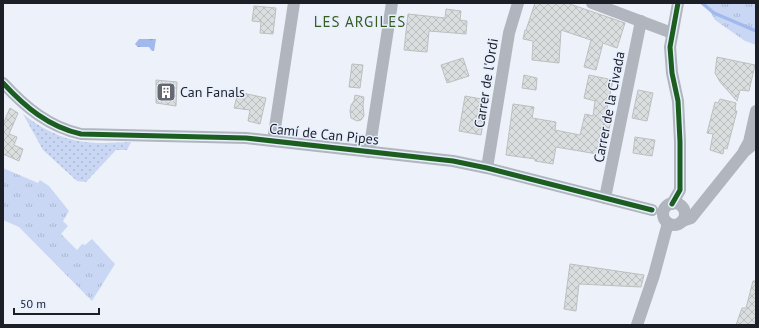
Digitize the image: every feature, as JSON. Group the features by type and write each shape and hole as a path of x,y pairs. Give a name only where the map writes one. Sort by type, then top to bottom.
{"street":[{"path":"273,141 294,3"},
{"path":"369,152 392,3"},
{"name":"Carrer de l'Ordi","path":"487,168 509,33 518,3"},
{"path":"592,3 672,33"},
{"path":"673,222 664,214 664,209 670,204 680,190 678,101 670,58 672,33 678,3"},
{"name":"Carrer de la Civada","path":"605,198 641,21"},
{"name":"Camí de Can Pipes","path":"3,83 36,114 67,130 81,134 246,138 453,161 487,168 652,210 673,222"},
{"path":"744,152 755,128 756,111"},
{"path":"673,222 691,218 744,152 756,142"},
{"path":"637,325 661,252 673,222 685,215 684,208 678,203 652,210"}],"green space":[{"path":"705,3 756,3 756,45 745,41 715,20"},
{"path":"23,114 42,127 72,140 94,143 131,142 127,150 116,150 86,182 77,181 43,150"},
{"path":"3,168 38,183 40,180 49,186 69,211 63,221 68,226 61,234 77,250 82,244 85,245 92,239 115,264 92,301 19,227 3,220"}],"water":[{"path":"139,39 156,39 154,51 152,51 149,47 138,47 135,44"}],"building":[{"path":"535,3 567,3 625,23 617,48 603,43 596,70 584,67 591,40 561,30 559,63 532,60 533,41 523,39"},
{"path":"254,6 276,8 273,34 260,33 261,22 252,21"},
{"path":"446,9 461,11 460,20 467,21 466,34 429,31 427,52 404,50 408,14 445,18"},
{"path":"717,57 755,65 749,91 740,90 737,101 720,82 715,73"},
{"path":"463,58 469,76 447,83 441,65"},
{"path":"352,64 363,65 360,88 349,87"},
{"path":"524,75 537,78 536,90 522,88"},
{"path":"589,75 613,80 607,109 613,111 609,130 607,130 603,155 556,147 553,164 535,161 535,159 506,155 513,104 534,107 532,118 556,122 555,130 580,135 585,114 593,116 595,101 584,98"},
{"name":"Can Fanals","path":"156,80 177,82 176,106 156,103"},
{"path":"638,90 653,93 647,121 632,118"},
{"path":"238,92 266,98 260,124 248,121 250,110 234,108"},
{"path":"355,95 364,97 364,116 361,120 357,121 351,118 350,111"},
{"path":"465,96 487,100 481,135 459,131"},
{"path":"720,99 736,103 735,111 737,111 727,149 724,148 723,154 710,150 713,134 707,133 715,102 718,103"},
{"path":"10,108 18,113 9,134 17,137 14,145 23,149 19,161 3,154 3,124"},
{"path":"635,137 655,140 652,156 633,153"},
{"path":"570,264 644,275 641,287 579,284 576,311 564,309"},
{"path":"753,281 756,281 756,325 736,325 742,308 746,308"}],"waterway":[{"path":"702,3 714,13 756,31"}],"cycle path":[{"path":"672,204 680,190 678,101 672,73 670,47 678,3"},
{"path":"3,83 38,115 69,131 81,134 246,138 453,161 487,168 652,210"}],"place":[{"name":"Can Fanals","path":"166,92"}],"district":[{"name":"LES ARGILES","path":"360,21"}]}
